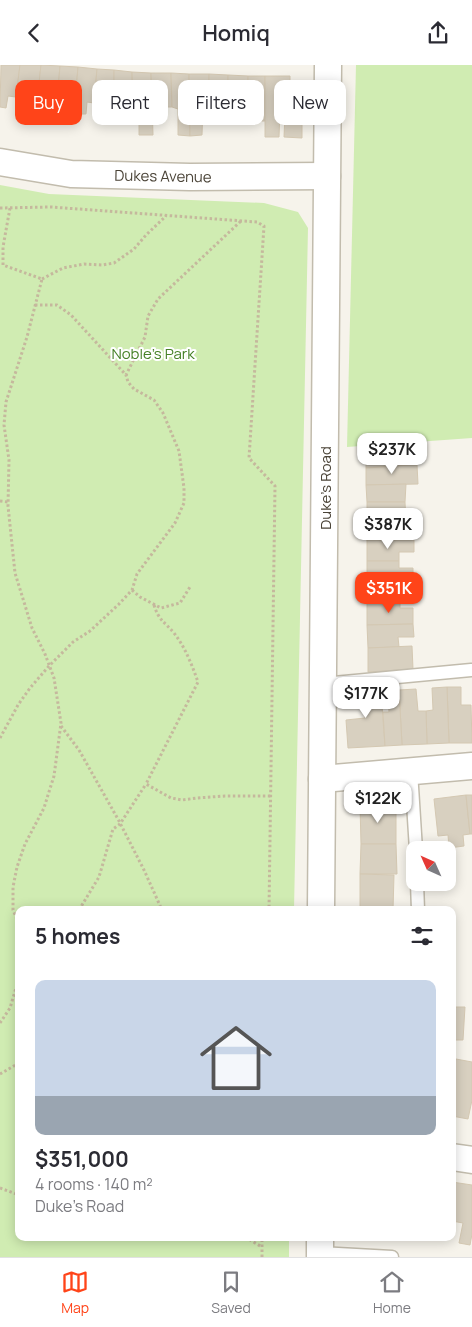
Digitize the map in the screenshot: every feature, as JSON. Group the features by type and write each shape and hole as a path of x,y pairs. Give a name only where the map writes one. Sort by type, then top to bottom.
{"street":[{"name":"Duke's Road","path":"321,906 328,65"},
{"name":"Dukes Avenue","path":"0,163 71,174 190,177 327,176"},
{"path":"322,779 472,766"},
{"path":"456,1158 472,1160"}],"lane":[{"path":"323,684 471,670"},
{"path":"411,771 415,841"},
{"path":"417,891 418,906"},
{"path":"320,1249 392,1257"}],"path":[{"path":"0,208 51,207 257,222 264,226 249,458 275,486 269,906"},
{"path":"10,208 1,266 42,279 64,268 114,263 134,249 167,215"},
{"path":"126,375 145,337 148,316 158,299 242,221"},
{"path":"15,915 13,910 13,887 17,867 25,844 44,807 54,776 61,725 54,678 32,628 15,573 8,502 9,460 4,425 6,402 27,337 42,279"},
{"path":"0,738 18,705 49,666 73,642 90,631 119,605 132,590 137,574 175,523 184,503 184,488 178,451 164,413 154,400 134,389 128,382 126,375 71,315 57,305 35,305"},
{"path":"0,501 8,502"},
{"path":"132,590 161,608 180,603 190,587"},
{"path":"82,906 99,877 113,829 120,824 146,784 198,682 186,654 173,632 158,617 154,605"},
{"path":"61,725 79,749 144,870 160,906"},
{"path":"146,784 171,798 182,800 225,796 271,796"},
{"path":"0,1023 10,1008 15,991"},
{"path":"0,1074 15,1065"},
{"path":"0,1188 15,1194"},
{"path":"251,1241 262,1247"},
{"path":"262,1241 262,1257"}],"green space":[{"path":"356,65 472,65 472,438 347,447"},
{"name":"Noble's Park","path":"0,185 49,194 264,203 298,212 308,228 294,906 15,906 15,1241 289,1241 289,1257 0,1257"}],"building":[{"path":"1,65 20,65 18,80 15,80 15,97 8,96 6,108 0,107"},
{"path":"20,65 41,65 39,80 18,80"},
{"path":"41,65 60,66 59,80 39,80"},
{"path":"60,66 78,67 77,80 59,80"},
{"path":"78,67 97,69 96,80 92,80 92,103 87,102 86,114 82,114 82,80 77,80"},
{"path":"97,69 114,70 114,80 96,80"},
{"path":"114,70 132,72 132,80 114,80"},
{"path":"132,72 151,73 151,80 132,80"},
{"path":"151,73 171,73 172,107 168,107 168,80 151,80"},
{"path":"171,73 189,74 189,80 178,80 178,109 172,107"},
{"path":"189,74 209,74 209,80 189,80"},
{"path":"209,74 228,75 228,80 209,80"},
{"path":"228,75 248,76 248,80 228,80"},
{"path":"248,76 265,76 265,121 264,80 248,80"},
{"path":"265,76 290,76 290,80 274,80 274,125 279,125 279,137 265,137"},
{"path":"139,125 153,125 153,135 139,135"},
{"path":"178,125 190,125 190,136 178,135"},
{"path":"190,125 202,125 202,135 190,136"},
{"path":"285,125 302,125 302,138 284,137"},
{"path":"409,443 410,465 366,468 366,445"},
{"path":"417,465 418,484 366,485 366,468"},
{"path":"406,484 405,502 367,502 366,485"},
{"path":"367,502 405,502 406,524 367,524"},
{"path":"367,524 406,524 406,540 367,540"},
{"path":"367,540 414,540 414,552 399,552 399,561 367,561"},
{"path":"367,561 399,561 399,568 413,568 413,584 367,584"},
{"path":"367,584 413,584 413,598 400,598 400,603 367,603"},
{"path":"367,603 400,603 400,608 413,608 413,624 367,625"},
{"path":"413,624 414,637 398,637 399,647 368,648 367,625"},
{"path":"412,646 413,669 368,672 368,648"},
{"path":"366,685 367,693 381,692 385,746 348,748 346,720 365,718 364,701 346,702 345,687"},
{"path":"447,687 461,687 461,705 471,705 472,743 449,743"},
{"path":"447,687 449,743 427,744 426,711 433,710 432,688"},
{"path":"416,689 418,711 426,711 427,744 402,745 399,690"},
{"path":"399,690 402,745 385,746 383,712 389,712 388,692"},
{"path":"466,795 470,834 463,835 464,846 456,847 456,841 448,841 448,835 438,836 434,799"},
{"path":"466,795 472,795 472,834 470,834"},
{"path":"396,804 396,844 361,844 360,805"},
{"path":"361,844 396,844 397,874 360,874"},
{"path":"360,874 394,875 393,906 360,906"},
{"path":"456,1007 465,1007 463,1040 456,1040"},
{"path":"456,1059 472,1062 472,1100 468,1119 456,1117"},
{"path":"456,1183 472,1185 472,1234 470,1245 459,1243 463,1223 456,1222"}]}
